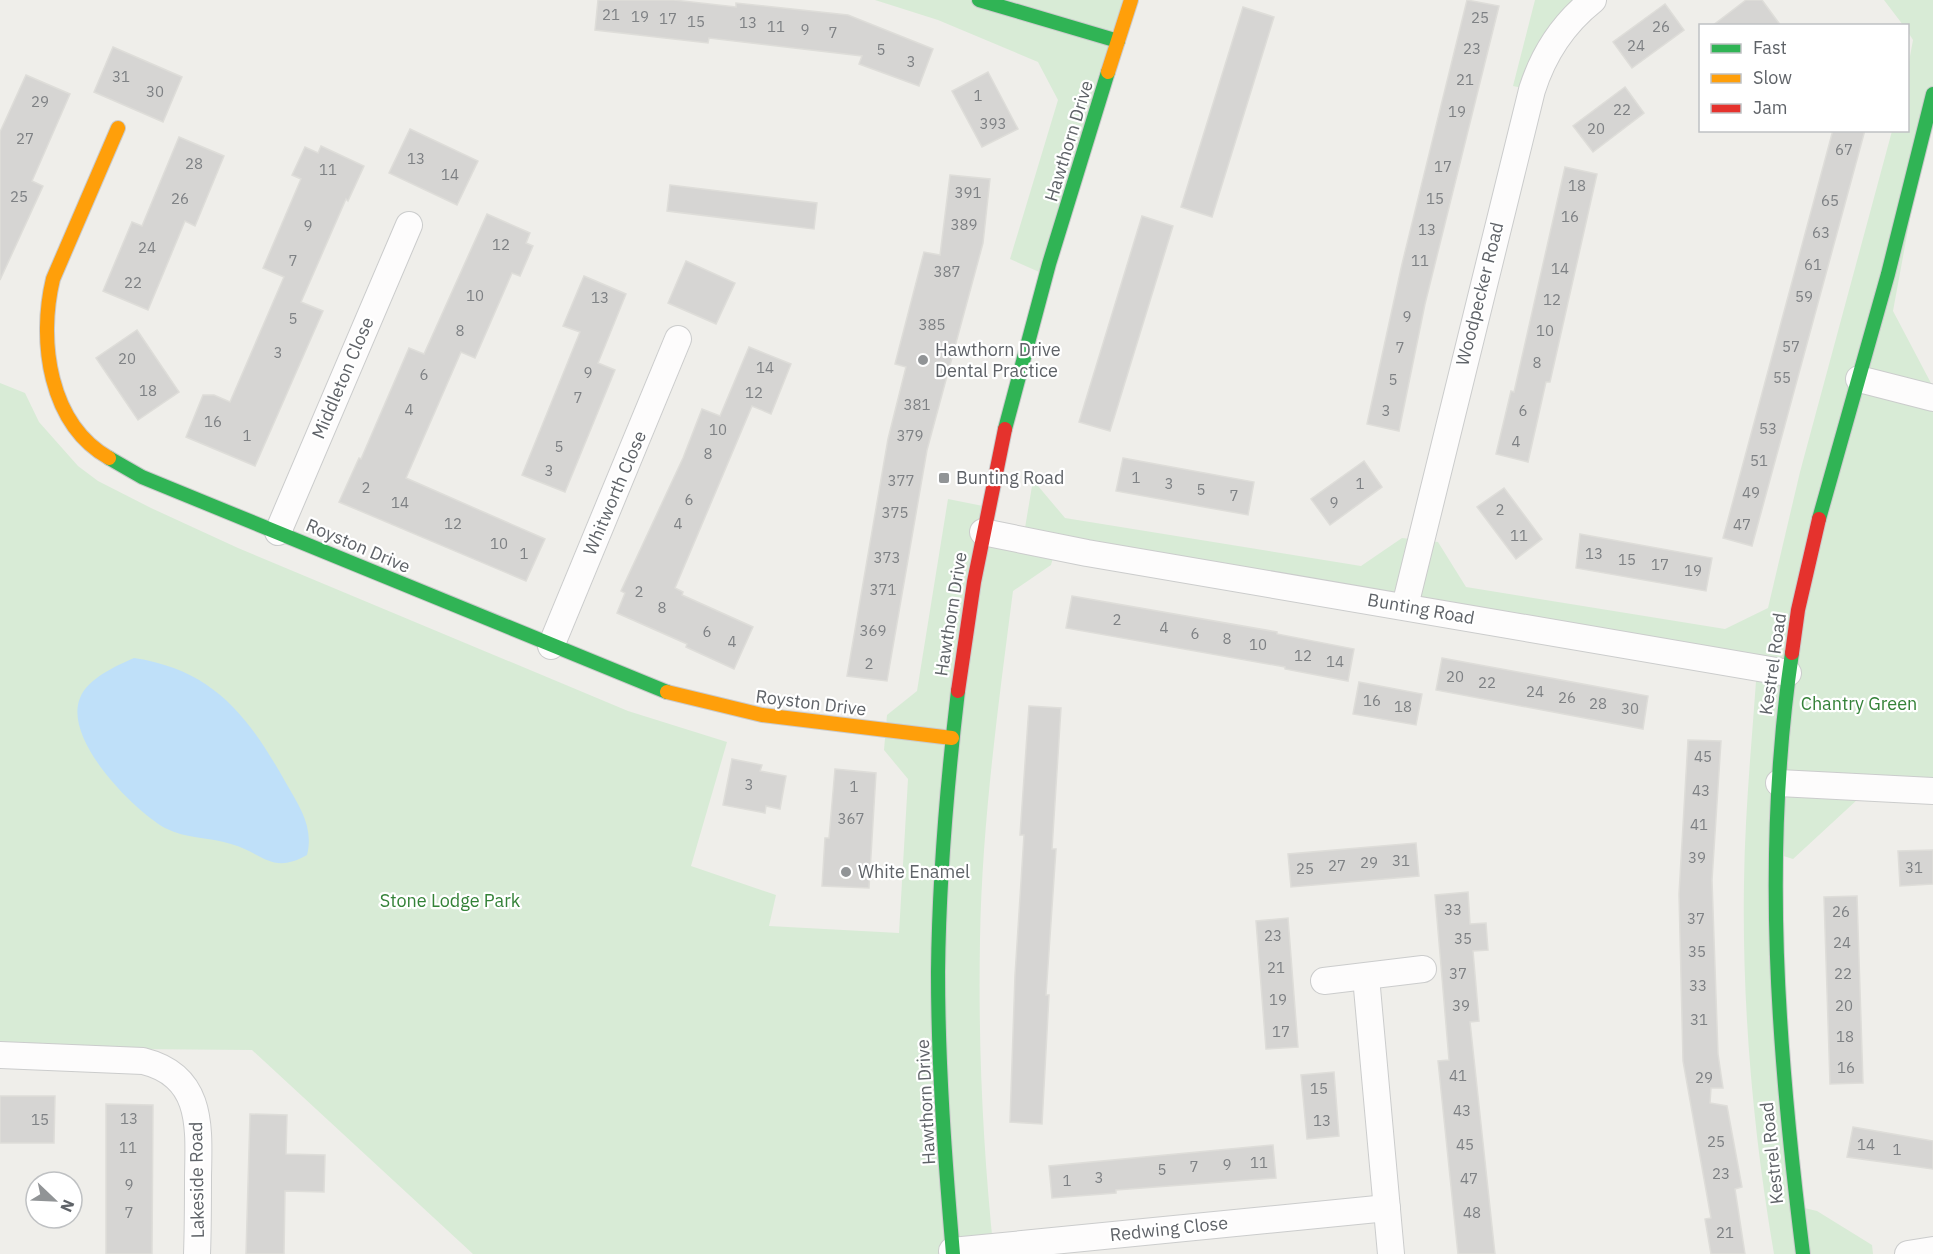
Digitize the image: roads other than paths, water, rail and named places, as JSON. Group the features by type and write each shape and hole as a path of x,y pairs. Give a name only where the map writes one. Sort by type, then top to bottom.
{"street":[{"path":"979,0 1118,41"},
{"name":"Hawthorn Drive","path":"952,1252 939,968 940,916 952,738 983,532 1032,323 1131,0"},
{"name":"Woodpecker Road","path":"1405,606 1532,90 1546,54 1570,20 1593,0"},
{"name":"Kestrel Road","path":"1803,1254 1790,1158 1779,1037 1776,908 1779,783 1788,673 1811,549 1859,379 1933,94"},
{"name":"Royston Drive","path":"118,128 53,279 48,299 46,344 59,401 82,437 109,460 142,477 651,687 722,708 952,738"},
{"name":"Middleton Close","path":"278,532 409,225"},
{"name":"Whitworth Close","path":"550,646 678,339"},
{"path":"1859,379 1933,398"},
{"name":"Bunting Road","path":"983,532 1087,553 1788,673"},
{"path":"1779,783 1933,791"},
{"path":"1324,981 1423,969"},
{"path":"1366,976 1391,1254"},
{"name":"Lakeside Road","path":"0,1055 143,1061 164,1068 181,1081 190,1094 199,1131 197,1254"},
{"name":"Redwing Close","path":"952,1252 1387,1208"},
{"path":"1908,1254 1933,1250"}],"water":[{"path":"134,658 162,664 186,673 207,685 226,700 243,718 258,737 301,809 309,836 307,855 295,861 276,863 231,844 173,832 151,819 136,806 104,772 82,733 77,715 80,698 89,684 103,673"}],"place":[{"name":"Hawthorn Drive Dental Practice","path":"923,360"},
{"name":"Bunting Road","path":"944,478"},
{"name":"White Enamel","path":"846,872"}],"park label":[{"name":"Chantry Green","path":"1859,704"},
{"name":"Stone Lodge Park","path":"450,901"}]}
